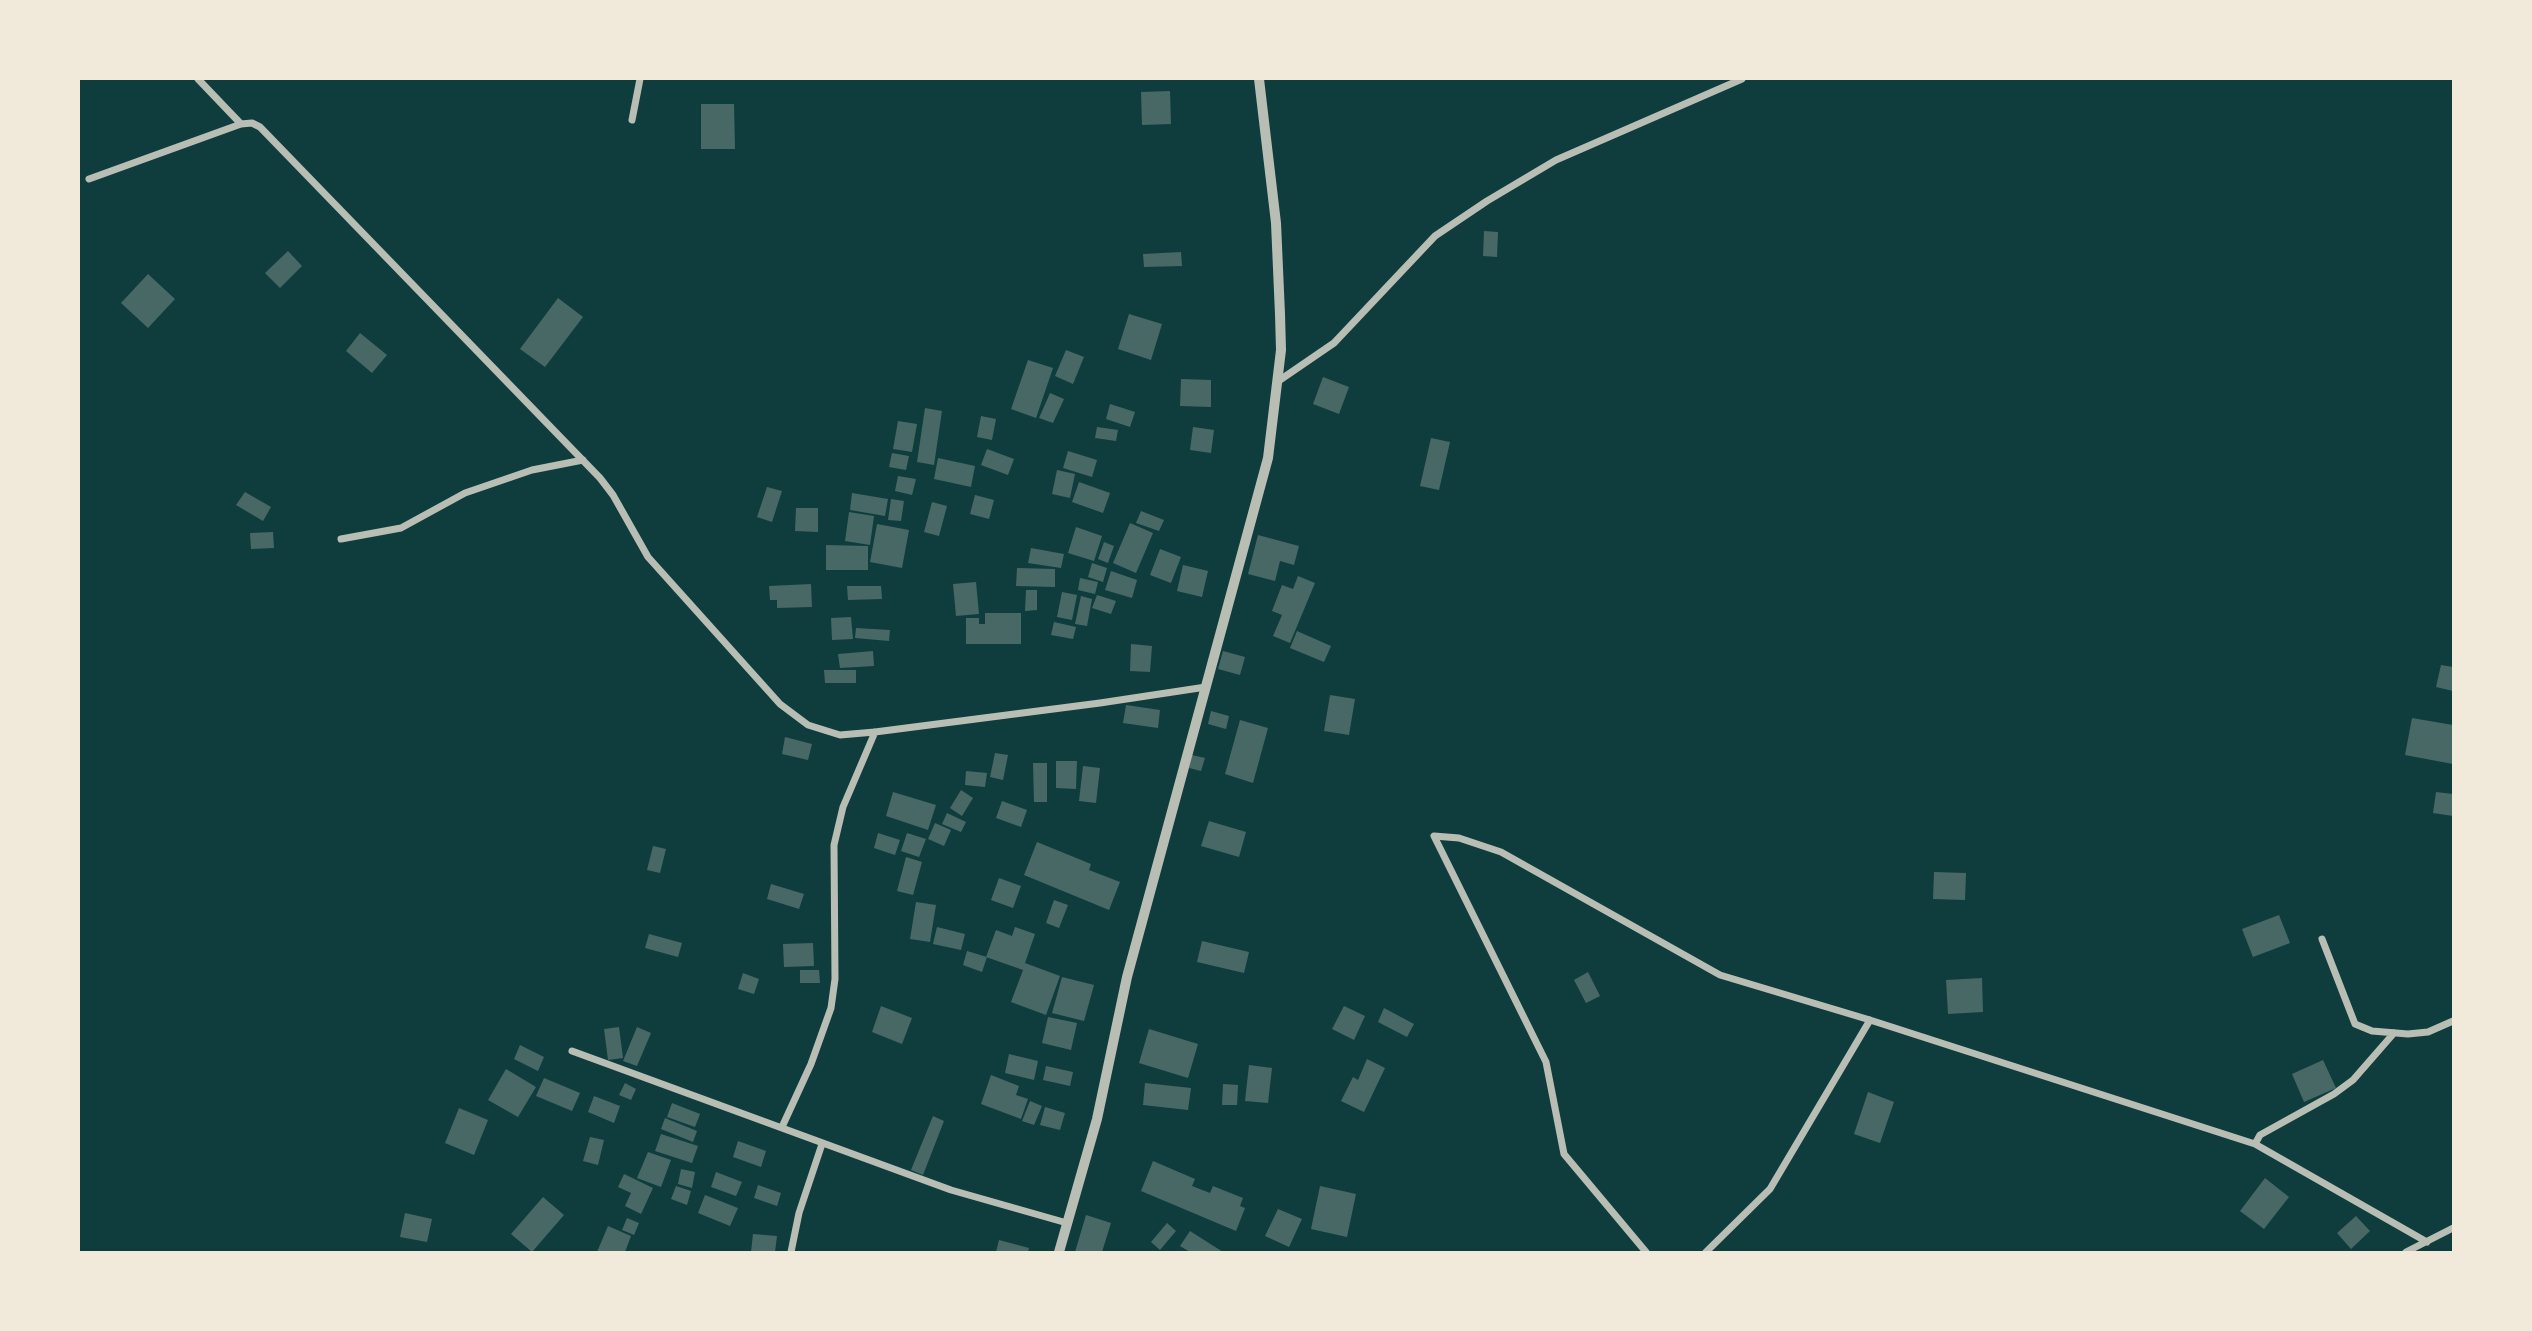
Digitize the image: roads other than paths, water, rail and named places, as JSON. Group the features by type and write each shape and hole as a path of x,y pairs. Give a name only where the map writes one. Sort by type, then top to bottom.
{"street":[{"path":"198,79 241,124"},
{"path":"632,120 640,79"},
{"path":"1059,1252 1097,1119 1127,977 1268,458 1281,350 1276,223 1259,79"},
{"path":"1276,383 1334,344 1435,236 1487,201 1556,160 1742,79"},
{"path":"89,180 241,124 252,123 260,127 583,460 613,495 648,557 780,704 808,725 840,735 875,732 1100,704 1206,687"},
{"path":"341,539 401,528 465,493 532,470 583,460"},
{"path":"782,1127 811,1064 831,1008 835,979 834,845 843,807 875,732"},
{"path":"1646,1252 1564,1154 1546,1062 1434,836 1459,838 1501,852 1720,975 1870,1020 2255,1144 2427,1242"},
{"path":"2322,939 2355,1024 2372,1031 2428,1032 2453,1021"},
{"path":"1706,1252 1769,1189 1870,1020"},
{"path":"2255,1144 2260,1135 2334,1094 2353,1080 2394,1033"},
{"path":"572,1051 951,1191 1067,1223"},
{"path":"791,1252 799,1213 822,1143"},
{"path":"2406,1252 2453,1228"}]}
